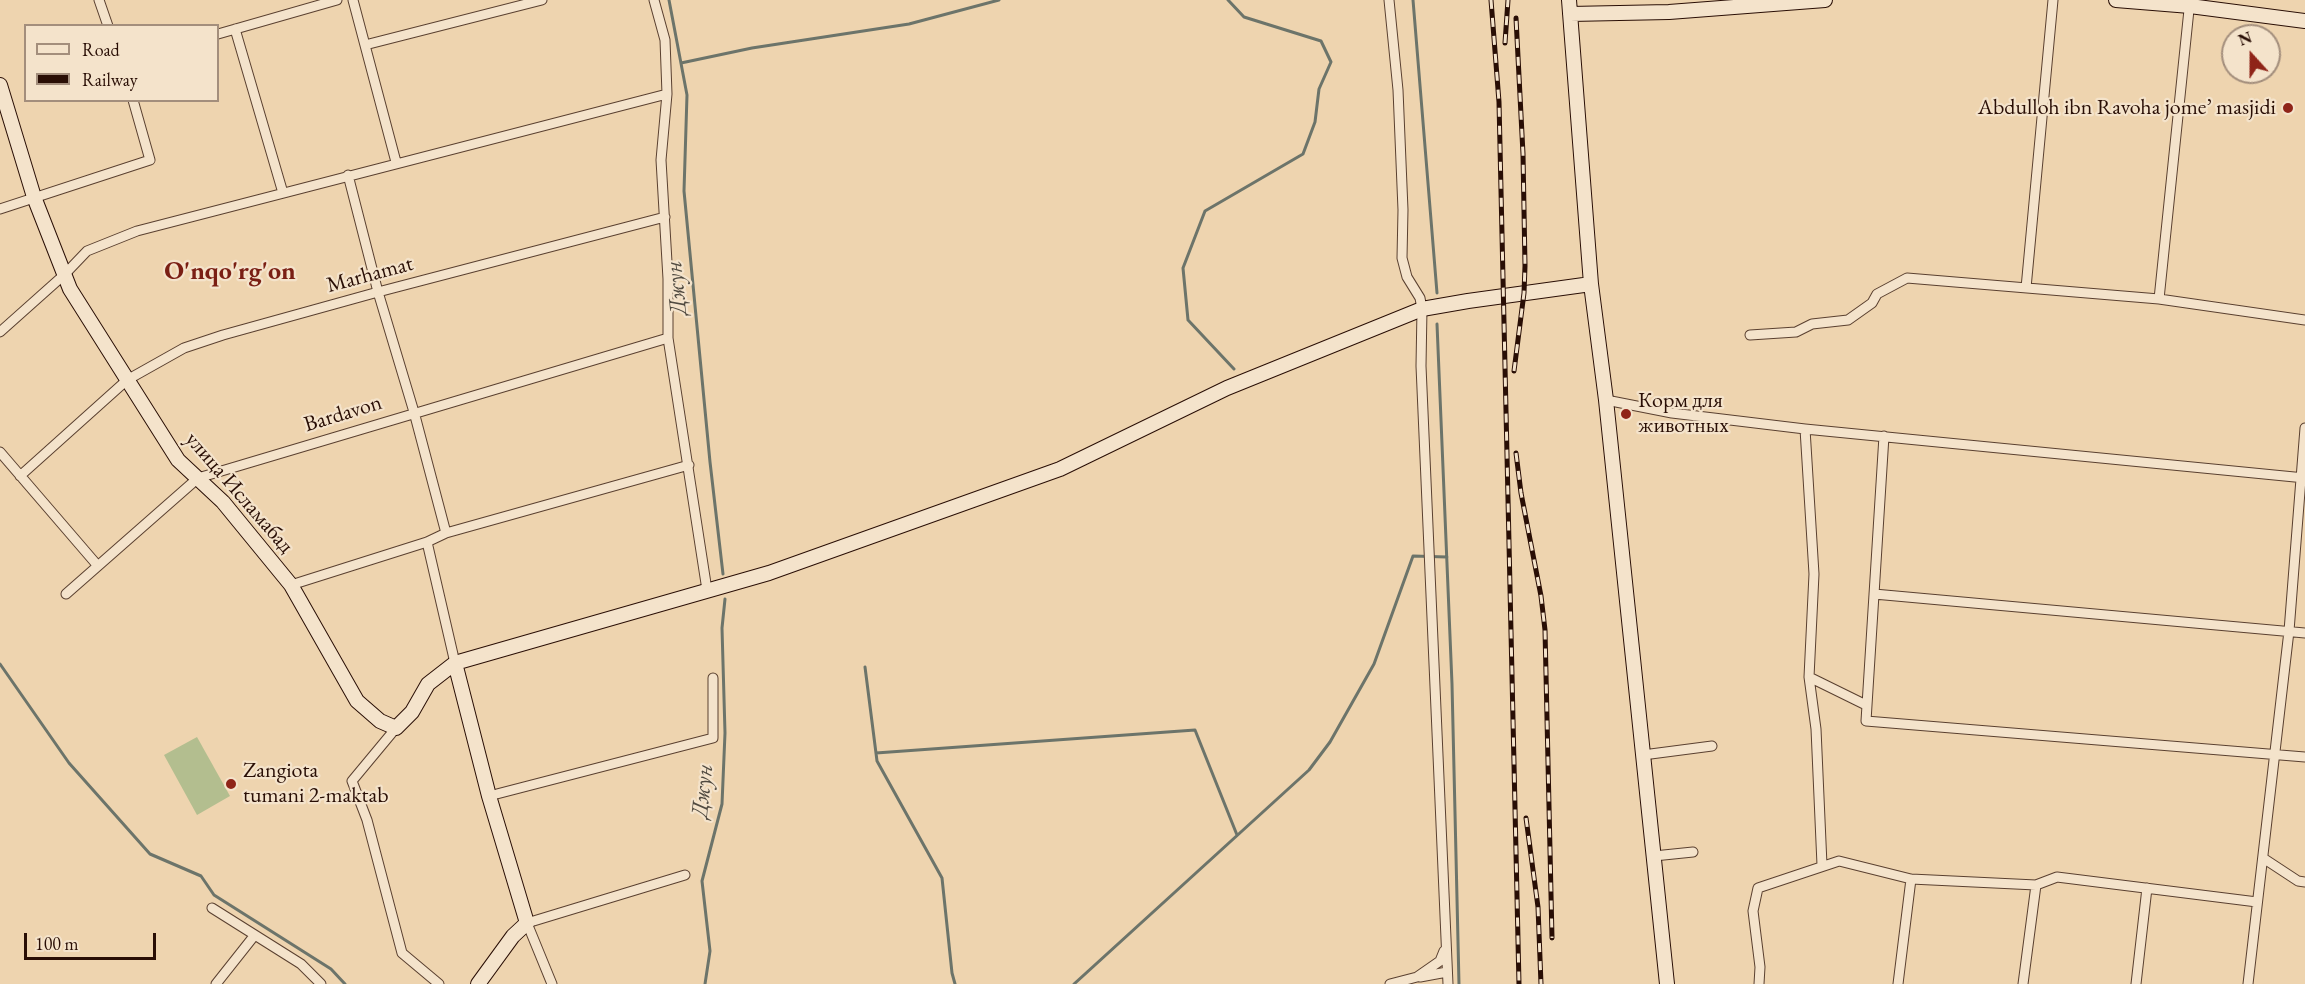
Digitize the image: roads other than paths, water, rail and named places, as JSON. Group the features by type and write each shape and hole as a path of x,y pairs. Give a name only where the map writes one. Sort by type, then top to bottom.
{"main road":[{"path":"1667,984 1592,284 1570,7 1825,0"},
{"path":"2116,0 2190,3 2305,21"},
{"name":"улица Исламабад","path":"0,85 34,197 70,289 178,460 223,502 291,585 357,701 381,721 396,728"},
{"path":"396,728 412,712 428,684 455,663 769,573 1060,469 1227,388 1422,309 1592,284"},
{"path":"455,663 489,796 527,923 513,936 478,984"}],"street":[{"path":"99,0 107,24"},
{"path":"219,34 337,0"},
{"path":"354,0 396,162"},
{"path":"365,45 542,0"},
{"path":"654,0 665,40 667,94 661,160 668,338 707,590"},
{"path":"1389,0 1398,90 1403,210 1402,258 1407,277 1420,297 1422,309 1421,366 1448,984"},
{"path":"2026,288 2053,0"},
{"path":"2159,299 2190,3"},
{"path":"236,28 283,193"},
{"path":"0,332 65,274 87,251 137,231 396,162 667,94"},
{"path":"0,209 150,160 134,102"},
{"path":"348,175 378,292 414,412 446,533"},
{"name":"Marhamat","path":"20,476 127,380 184,348 378,292 665,217"},
{"path":"1750,335 1796,332 1812,324 1848,320 1872,303 1877,294 1907,278 2159,299 2305,320"},
{"name":"Bardavon","path":"66,594 198,478 668,338"},
{"path":"1606,400 1672,413 1805,429 2302,478"},
{"path":"2248,984 2289,631 2305,428"},
{"path":"1805,429 1814,574 1809,677 1816,729 1822,865"},
{"path":"1884,436 1866,721 2305,757"},
{"path":"0,452 98,566"},
{"path":"291,585 427,542 446,533 689,465"},
{"path":"427,542 455,663"},
{"path":"1874,594 2305,633"},
{"path":"1809,677 1866,705"},
{"path":"489,796 713,738 713,678"},
{"path":"396,728 352,781 368,820 402,953 439,984"},
{"path":"1643,755 1712,746"},
{"path":"1654,856 1693,852"},
{"path":"2263,858 2298,881 2305,882"},
{"path":"1759,984 1760,967 1752,911 1758,888 1839,861 1911,879 2036,885 2056,878 2257,902"},
{"path":"552,984 527,923 685,875"},
{"path":"1898,984 1911,879"},
{"path":"2023,984 2036,885"},
{"path":"2136,984 2147,888"},
{"path":"212,908 301,964 321,984"},
{"path":"216,984 254,936"},
{"path":"1417,977 1440,961 1446,948"},
{"path":"1390,984 1447,972"}],"waterway":[{"name":"Джун","path":"669,0 687,95 684,191 723,574"},
{"path":"681,63 752,48 909,24 999,0"},
{"path":"1228,0 1244,17 1321,41 1331,62 1319,89 1315,122 1303,154 1205,211 1183,268 1188,320 1234,369"},
{"path":"1413,0 1437,293"},
{"path":"1437,324 1452,684 1459,984"},
{"path":"1074,984 1309,770 1330,742 1374,664 1413,556 1447,557"},
{"name":"Джун","path":"705,984 710,951 702,881 722,804 725,733 722,628 725,599"},
{"path":"0,664 69,763 150,854 201,876 214,895 331,969 345,984"},
{"path":"865,667 877,761 942,878 955,984"},
{"path":"876,753 1195,730 1237,835"}],"railway":[{"path":"1491,0 1499,102 1519,984"},
{"path":"1505,43 1508,0"},
{"path":"1514,371 1524,293 1525,266 1523,154 1516,18"},
{"path":"1516,453 1545,630 1552,938"},
{"path":"1526,818 1538,907 1541,984"}],"place":[{"name":"Abdulloh ibn Ravoha jome’ masjidi","path":"2288,108"},
{"name":"Корм для животных","path":"1626,414"},
{"name":"Zangiota tumani 2-maktab","path":"231,784"}],"district":[{"name":"O'nqo'rg'on","path":"230,272"}]}
